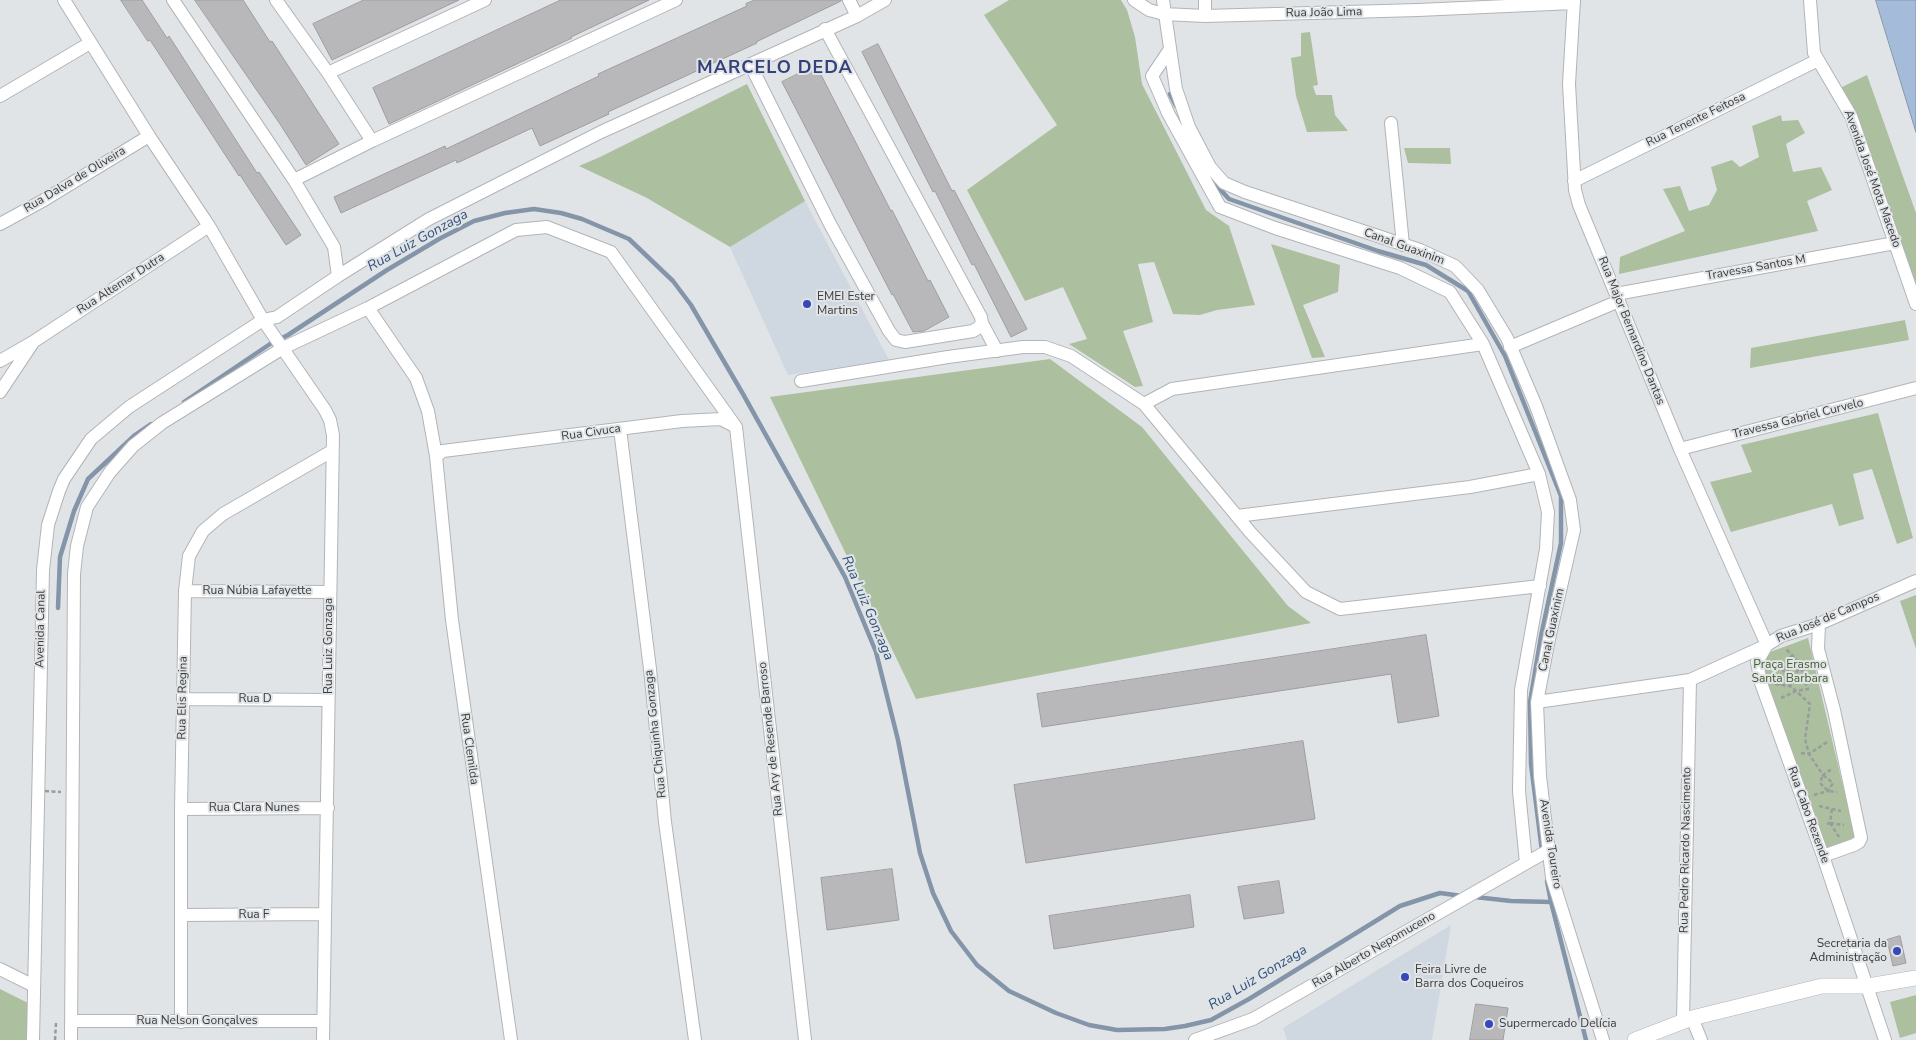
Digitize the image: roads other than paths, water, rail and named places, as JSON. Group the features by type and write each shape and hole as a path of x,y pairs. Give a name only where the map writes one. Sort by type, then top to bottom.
{"street":[{"name":"Rua Luiz Gonzaga","path":"64,0 149,136 209,226 265,324 330,420 333,435 323,1040"},
{"path":"172,0 294,180 334,246 338,276"},
{"path":"328,72 485,0"},
{"path":"294,180 372,141 676,0"},
{"path":"849,0 857,16"},
{"name":"Avenida Canal","path":"34,1040 43,570 48,525 59,491 64,479 91,439 128,408 277,317 429,219 600,132 857,16 885,0"},
{"name":"Rua João Lima","path":"1134,0 1149,10 1164,14 1205,16 1431,4 1574,2"},
{"name":"Canal Guaxinim","path":"1163,0 1176,89 1189,127 1210,167 1224,183 1245,192 1403,244 1455,266 1478,290 1510,347 1536,406 1570,500 1574,530 1549,639 1537,702"},
{"path":"1205,0 1205,16"},
{"name":"Avenida José Mota Macedo","path":"1810,0 1814,53 1851,116 1916,304"},
{"path":"279,1 328,72 372,141"},
{"name":"Rua Major Bernardino Dantas","path":"1574,2 1569,84 1574,180 1579,205 1680,449 1767,645"},
{"path":"825,29 981,317 982,323 997,351"},
{"path":"0,96 90,44"},
{"path":"1170,49 1152,76 1168,113 1220,207 1275,228 1400,268 1450,292 1483,344 1539,474 1548,512 1546,549 1521,690 1519,791 1526,862"},
{"name":"Rua Tenente Feitosa","path":"1574,180 1818,60"},
{"path":"750,64 830,224 889,332 896,340 904,364"},
{"path":"1391,122 1403,244"},
{"name":"Rua Dalva de Oliveira","path":"0,224 44,200 149,136"},
{"name":"Rua Altemar Dutra","path":"0,361 33,342 209,226"},
{"path":"71,1040 74,574 77,546 87,507 110,472 133,446 162,423 281,346 368,308 516,230 547,227 611,252 737,432"},
{"name":"Travessa Santos M","path":"1510,347 1618,297 1895,243"},
{"name":"Rua Clemilda","path":"368,308 416,378 428,411 436,456 452,620 511,1040"},
{"path":"896,340 905,342 973,331 982,323"},
{"name":"Rua Altemar Dutra","path":"0,392 33,342"},
{"path":"1144,404 1172,389 1483,344"},
{"path":"801,381 1023,347 1045,347 1071,356 1144,404 1250,532 1306,592 1340,609 1540,586"},
{"name":"Travessa Gabriel Curvelo","path":"1680,449 1916,388"},
{"name":"Rua Civuca","path":"436,456 443,451 682,421 721,419 737,432"},
{"name":"Rua Chiquinha Gonzaga","path":"620,429 650,669 665,822 695,1040"},
{"name":"Rua Ary de Resende Barroso","path":"737,432 805,1040"},
{"name":"Rua Elis Regina","path":"181,1022 181,809 185,591 189,556 203,531 223,514 332,451"},
{"path":"1237,516 1470,488 1539,474"},
{"name":"Rua José de Campos","path":"1537,702 1690,680 1767,645 1781,636 1819,624 1916,581"},
{"name":"Rua Núbia Lafayette","path":"185,591 329,592"},
{"path":"1819,624 1818,649 1840,736 1860,832 1859,842 1823,856"},
{"name":"Rua Cabo Rezende","path":"1767,645 1757,662 1761,682 1823,856 1885,1040"},
{"name":"Rua Pedro Ricardo Nascimento","path":"1690,680 1687,1020 1701,1040"},
{"name":"Rua D","path":"183,699 328,700"},
{"name":"Avenida Toureiro","path":"1537,702 1540,776 1552,878 1603,1040"},
{"name":"Rua Clara Nunes","path":"181,809 328,808"},
{"name":"Rua Alberto Nepomuceno","path":"1195,1040 1253,1019 1549,850"},
{"name":"Rua F","path":"182,915 325,914"},
{"path":"0,968 34,986"},
{"path":"1635,1040 1687,1020 1822,986 1868,986 1902,982 1916,978"},
{"name":"Rua Nelson Gonçalves","path":"72,1021 323,1022"}],"water":[{"path":"1876,0 1916,0 1916,132"}],"waterway":[{"path":"1170,94 1176,106"},
{"path":"1209,173 1214,183 1229,199 1378,251 1426,265 1468,291 1505,356 1561,496 1561,543 1541,636 1530,702 1531,764 1542,851"},
{"name":"Rua Luiz Gonzaga","path":"184,402 270,344 288,335 387,270 474,221 505,213 534,209 561,213 582,219 629,239 673,281 691,305 845,577 876,652 898,740 920,853 933,893 951,931 977,965 1009,991 1056,1013 1089,1025 1117,1030 1165,1029 1185,1026 1211,1020 1249,999 1400,906 1440,893 1462,896"},
{"path":"58,608 60,557 74,511 88,479 135,435 151,424"},
{"path":"1547,881 1586,1040"},
{"name":"Rua Luiz Gonzaga","path":"1475,897 1511,901 1551,902"}],"place":[{"name":"EMEI Ester Martins","path":"807,304"},
{"name":"Secretaria da Administração","path":"1897,951"},
{"name":"Feira Livre de Barra dos Coqueiros","path":"1405,977"},
{"name":"Supermercado Delícia","path":"1489,1024"}],"district":[{"name":"MARCELO DEDA","path":"775,69"}],"park label":[{"name":"Praça Erasmo Santa Barbara","path":"1790,672"}]}
